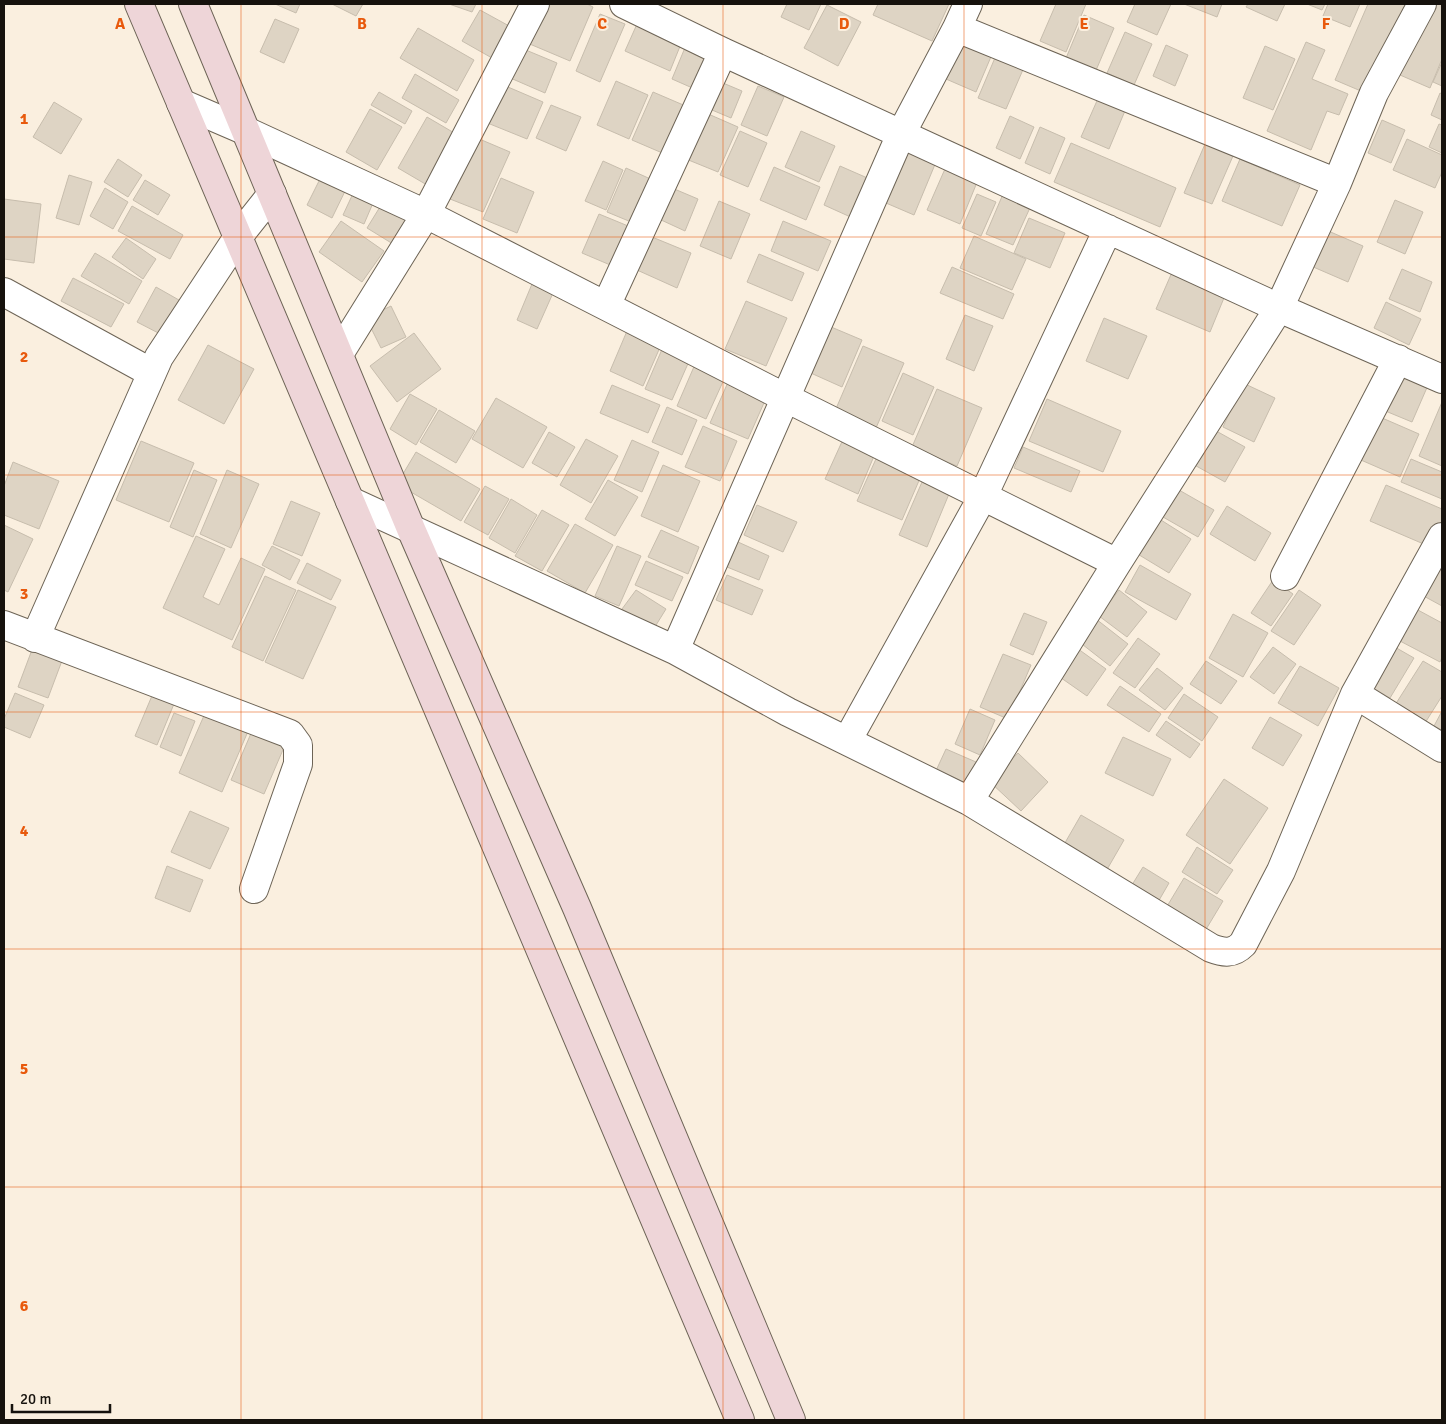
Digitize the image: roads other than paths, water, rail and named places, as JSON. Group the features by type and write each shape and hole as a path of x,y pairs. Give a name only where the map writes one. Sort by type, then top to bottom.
{"street":[{"path":"139,4 740,1420"},
{"path":"193,4 411,529 577,908 791,1420"},
{"path":"339,354 426,214 535,4"},
{"path":"624,4 723,52 1280,308 1442,379"},
{"path":"969,801 1117,563 1280,308 1337,183 1374,93 1422,4"},
{"path":"675,650 901,134 963,16 1337,183"},
{"path":"606,306 723,52"},
{"path":"181,103 426,214 786,398 1117,563"},
{"path":"35,638 159,357 238,237 272,194"},
{"path":"847,741 983,496 1108,229"},
{"path":"4,292 152,373"},
{"path":"1285,576 1398,359"},
{"path":"350,502 675,650 788,712 969,801 1211,948 1229,953 1238,950 1243,944 1281,870 1355,694 1442,537"},
{"path":"4,625 290,734 298,745 298,764 254,889"},
{"path":"1355,694 1442,748"}]}
